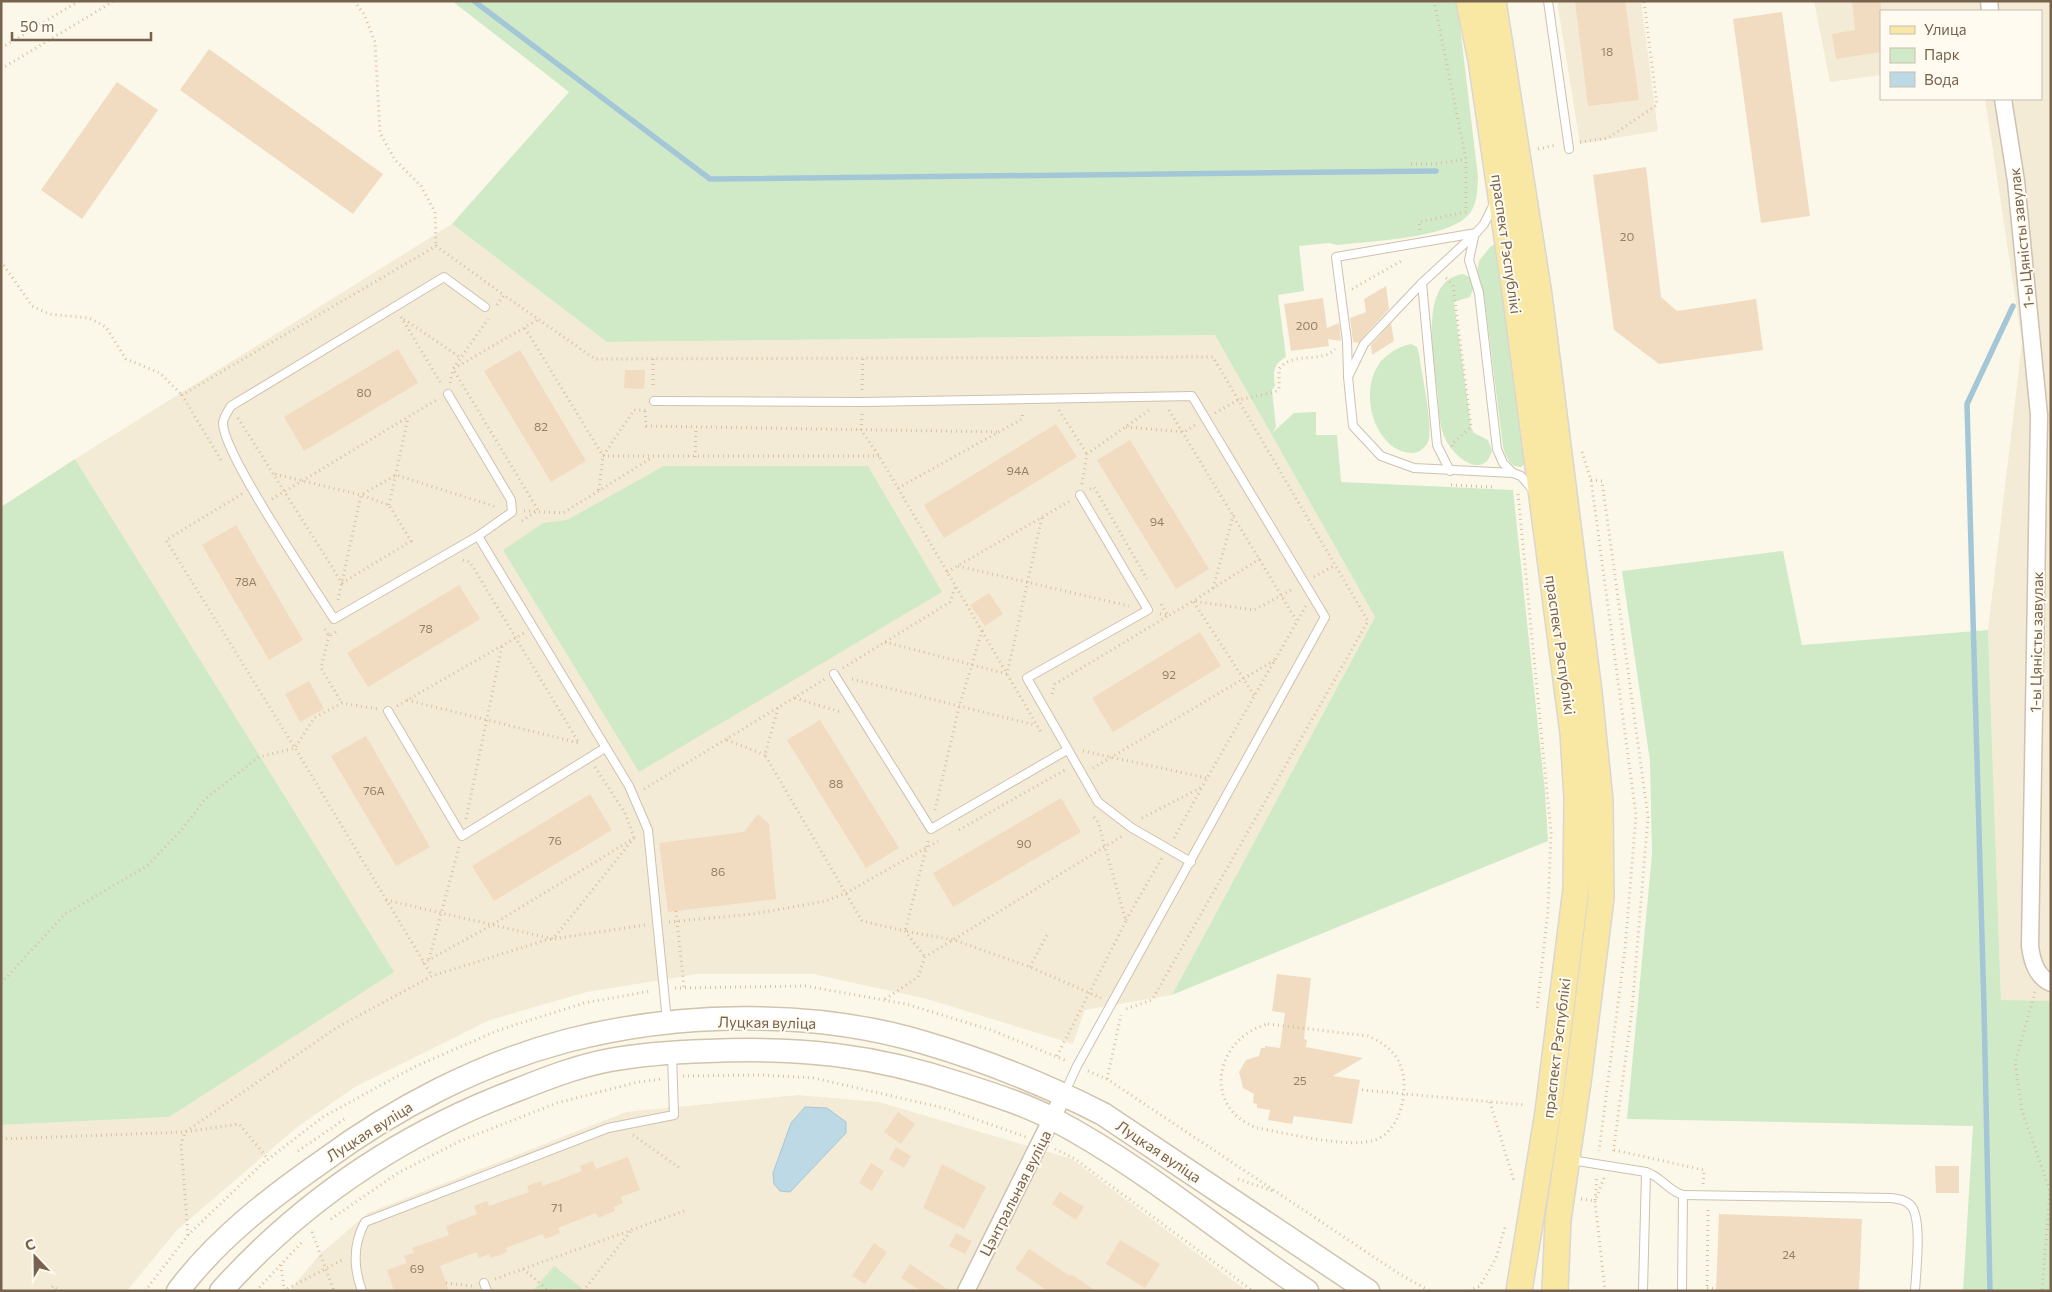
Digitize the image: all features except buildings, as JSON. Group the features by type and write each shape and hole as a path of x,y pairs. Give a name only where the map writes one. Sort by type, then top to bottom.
{"main road":[{"name":"праспект Рэспублікі","path":"1470,1 1481,60 1545,522 1573,734 1577,798 1576,890 1548,1112 1519,1291"},
{"name":"праспект Рэспублікі","path":"1493,1 1539,295 1590,692 1600,801 1601,898 1568,1160 1558,1220 1555,1291"}],"street":[{"name":"1-ы Цяністы завулак","path":"2003,100 2016,181 2039,415 2030,940 2032,956 2046,979"},
{"name":"Луцкая вуліца","path":"178,1291 235,1228 290,1184 355,1137 417,1101 485,1070 539,1049 606,1032 736,1018 792,1020 875,1031 922,1042 1064,1094 1103,1114 1368,1291"},
{"name":"Луцкая вуліца","path":"221,1291 255,1253 309,1207 368,1163 448,1118 498,1097 579,1068 610,1060 671,1052 776,1049 872,1059 931,1074 1009,1100 1052,1119 1173,1194 1307,1291"},
{"name":"Цэнтральная вуліца","path":"966,1291 1064,1094"}],"lane":[{"path":"1548,1 1569,146"},
{"path":"1498,185 1491,213 1471,243 1469,260 1479,293 1497,449 1503,463 1521,476 1533,490 1545,522"},
{"path":"1476,233 1336,257 1347,341 1348,377 1353,426 1381,456 1414,468 1450,471 1514,472"},
{"path":"1348,377 1364,344 1422,283 1476,233"},
{"path":"448,394 511,500 512,512 478,536 334,619 252,487 225,438 222,422 231,406 444,277 485,307"},
{"path":"1422,283 1436,436 1440,453 1450,471"},
{"path":"654,401 862,402 1192,396 1325,617 1077,1066 1064,1094"},
{"path":"1080,495 1148,610 1028,678 1098,802 1132,828 1191,862"},
{"path":"478,536 606,748 633,796 648,830 668,1024"},
{"path":"834,674 931,829 1067,750"},
{"path":"388,711 462,836 606,748"},
{"path":"362,1291 354,1254 358,1235 366,1222 608,1128 674,1115 674,1078 671,1052"},
{"path":"1568,1160 1646,1172 1657,1176 1674,1191 1683,1195 1891,1198 1906,1201 1912,1207 1917,1223 1915,1291"},
{"path":"1643,1291 1646,1172"},
{"path":"1682,1291 1683,1195"}],"path":[{"path":"1,48 79,1"},
{"path":"1,68 114,1"},
{"path":"354,1 364,14 375,42 380,132 395,160 422,186 435,212 436,246"},
{"path":"1420,242 1419,222 1466,212 1466,159 1434,1"},
{"path":"1537,149 1569,146 1608,138 1657,105 1644,1"},
{"path":"1411,164 1434,164 1466,159"},
{"path":"436,246 595,359 1213,358 1368,621 1152,1000 1122,1010"},
{"path":"182,395 436,246"},
{"path":"1,261 32,306 49,314 89,318 106,328 126,359 160,373 182,395 221,461"},
{"path":"263,504 448,394 453,369 504,295"},
{"path":"401,317 461,358"},
{"path":"393,322 401,317"},
{"path":"401,317 448,394"},
{"path":"453,369 539,319"},
{"path":"525,328 604,456"},
{"path":"1126,426 1184,432 1238,400 1275,392 1279,389 1278,372 1282,365 1294,360 1327,355 1335,349 1337,344"},
{"path":"653,359 654,401 646,411 646,426 999,432"},
{"path":"898,488 1022,419 1026,398"},
{"path":"1080,495 1088,454 1152,409 1143,409"},
{"path":"1161,409 1170,410 1297,620"},
{"path":"598,490 604,456 634,410 646,411"},
{"path":"1024,410 1032,410"},
{"path":"1050,410 1068,410"},
{"path":"1059,410 1088,454"},
{"path":"245,411 236,416 342,583"},
{"path":"389,505 408,417"},
{"path":"695,457 696,427"},
{"path":"861,430 879,456 982,631 959,707 905,931"},
{"path":"604,456 879,456"},
{"path":"342,703 321,668 334,619 361,495 396,475 512,512 538,510 563,513 653,456"},
{"path":"274,474 300,482 361,495 389,505 411,541 342,583"},
{"path":"236,486 246,502"},
{"path":"252,487 166,540 295,748 432,976"},
{"path":"947,572 1094,487 1148,581"},
{"path":"1517,488 1551,833 1548,910 1536,1019"},
{"path":"1213,589 1234,514"},
{"path":"885,642 1007,674 1042,517"},
{"path":"459,558 470,562 579,743 625,813 634,838 635,848"},
{"path":"1051,698 1054,684 1194,601 1261,558"},
{"path":"1194,601 1254,610 1335,565"},
{"path":"957,566 1168,616"},
{"path":"633,796 950,602 956,585"},
{"path":"884,1000 918,978 925,958 1124,836 1143,819 1202,787 1312,596"},
{"path":"1158,599 1168,616"},
{"path":"1194,601 1255,696"},
{"path":"324,628 329,636"},
{"path":"1,983 65,914 146,866 184,827 205,799 259,757 295,748 314,718 342,703 388,711 533,628"},
{"path":"329,636 337,631"},
{"path":"429,959 462,836 488,720 502,646"},
{"path":"1091,770 1275,660"},
{"path":"834,674 1036,725"},
{"path":"795,698 840,711 845,719"},
{"path":"407,700 579,743"},
{"path":"765,755 778,708"},
{"path":"726,740 765,755 862,921 954,940 1030,967 1113,1003 1122,1010"},
{"path":"1084,757 1080,750 1207,778"},
{"path":"1087,763 1095,776"},
{"path":"952,834 1065,770 1068,776"},
{"path":"1057,1056 1126,921 1098,822 1092,814"},
{"path":"1136,814 1143,819"},
{"path":"424,963 492,925 648,830"},
{"path":"552,939 634,838"},
{"path":"188,1235 180,1144 185,1132 336,1028 432,976 552,939 658,923 753,914 826,901 846,893 944,838"},
{"path":"921,840 926,848"},
{"path":"386,900 552,939"},
{"path":"676,910 684,987"},
{"path":"643,916 644,925"},
{"path":"905,931 925,958"},
{"path":"1030,967 1047,935"},
{"path":"2042,1291 2050,1191 2022,1111 2015,1062 2046,979"},
{"path":"145,1291 188,1235 268,1159 324,1116 414,1068 499,1030 584,1003 684,987 806,986 906,1004 964,1021 1057,1056 1107,1079 1393,1270 1430,1291"},
{"path":"1107,1079 1122,1010"},
{"path":"1268,1024 1280,1024 1368,1036 1380,1041 1398,1060 1403,1074 1403,1095 1396,1120 1388,1131 1377,1139 1350,1143 1257,1128 1244,1124 1228,1108 1222,1088 1222,1075 1224,1062 1237,1041 1258,1027 1268,1024"},
{"path":"323,1224 398,1173 460,1141 557,1103 638,1082 695,1074 814,1078 944,1108 1041,1142 1074,1159 1254,1291"},
{"path":"1362,1090 1526,1105"},
{"path":"1525,1114 1527,1097"},
{"path":"1490,1102 1517,1189 1518,1179"},
{"path":"1,1140 185,1132 239,1124 268,1159"},
{"path":"627,1130 681,1169"},
{"path":"486,1287 523,1269 687,1210"},
{"path":"1469,1291 1480,1286 1496,1258 1509,1215"},
{"path":"256,1291 318,1228"},
{"path":"583,1291 632,1230"},
{"path":"312,1232 334,1291"},
{"path":"281,1264 285,1290 354,1254"},
{"path":"523,1269 549,1291"},
{"path":"446,1282 473,1286 474,1291"},
{"path":"49,1291 53,1286 59,1291"},
{"path":"1707,1288 1716,1289"}],"shaded area":[{"path":"1557,1 1641,1 1658,131 1580,144"},
{"path":"1814,1 2051,1 2051,1001 2001,1001 1988,630 2022,342 1985,100 2042,100 2042,10 1880,10 1880,75 1830,82"},
{"path":"452,224 607,342 1215,335 1375,617 1172,995 1085,1010 1073,1044 927,999 813,974 698,974 587,992 490,1020 355,1087 296,1128 177,1230 127,1291 1,1291 1,1125 169,1117 259,757 75,459"},
{"path":"798,1095 879,1102 1072,1159 1247,1291 289,1291 320,1254 368,1213 626,1112"}],"green space":[{"path":"452,1 1457,1 1478,177 1477,196 1474,205 1470,213 1460,222 1428,233 1369,242 1299,246 1304,291 1278,295 1286,357 1276,366 1274,373 1275,386 1272,390 1276,427 1272,433 1294,413 1316,412 1316,435 1337,435 1341,482 1513,490 1545,792 1548,841 1172,995 1375,617 1215,335 607,342 452,224 569,92"},
{"path":"1496,243 1527,462 1521,467 1511,463 1503,447 1484,295 1477,270 1479,261 1490,247"},
{"path":"1463,274 1471,278 1474,287 1470,297 1454,302 1471,427 1474,433 1488,440 1492,451 1488,460 1482,464 1475,465 1467,462 1453,451 1442,431 1433,358 1432,322 1434,305 1440,290 1449,279"},
{"path":"1411,344 1417,347 1419,354 1430,431 1426,446 1415,453 1401,451 1390,444 1382,435 1376,424 1370,397 1371,384 1381,361 1402,346"},
{"path":"75,459 394,972 169,1117 1,1125 1,507"},
{"path":"664,466 868,466 942,592 639,772 503,550 543,523 567,520"},
{"path":"1783,551 1802,645 1988,630 2001,1000 2051,1001 2051,1291 1963,1291 1973,1126 1627,1119 1652,854 1650,761 1622,571"},
{"path":"554,1266 584,1290 533,1291"}],"water":[{"path":"805,1107 827,1108 846,1122 846,1133 790,1192 780,1191 774,1184 773,1173 791,1123"}],"waterway":[{"path":"474,1 710,179 1436,171"},
{"path":"1990,1291 1967,404 2013,306"}]}
